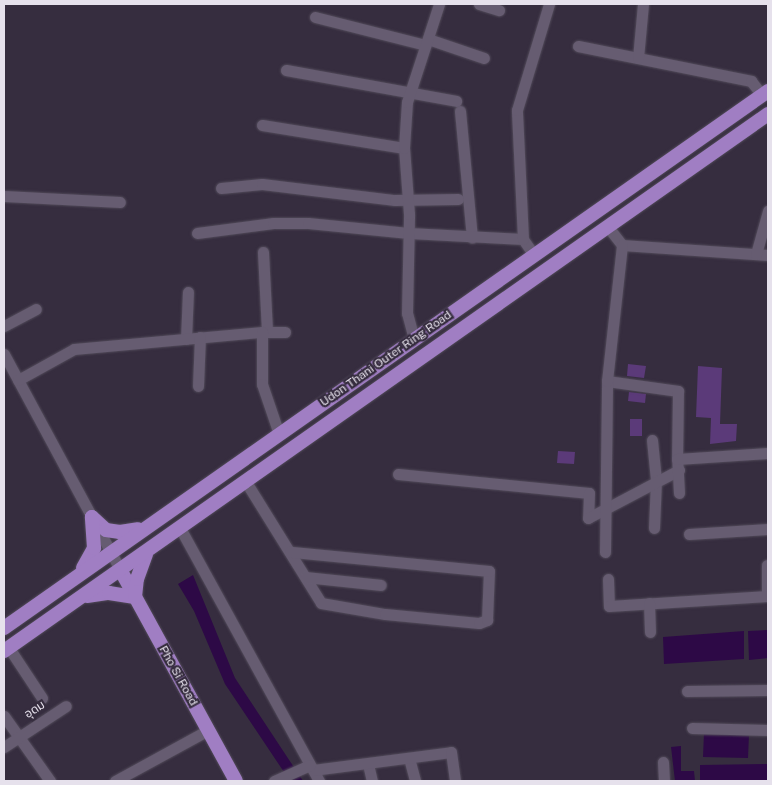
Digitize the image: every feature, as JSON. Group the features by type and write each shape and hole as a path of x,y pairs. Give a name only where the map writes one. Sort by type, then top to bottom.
{"main road":[{"name":"Udon Thani Outer Ring Road","path":"4,628 142,528 765,93"},
{"name":"Udon Thani Outer Ring Road","path":"6,650 146,554 180,528 768,114"},
{"path":"92,517 106,530 120,532 142,528"},
{"path":"80,574 94,548 92,517"},
{"path":"83,597 109,592 135,597 137,578 146,554"},
{"name":"Pho Si Road","path":"121,571 234,781"}],"street":[{"path":"414,339 408,322 409,233 404,148 409,94 439,4"},
{"path":"479,4 499,10"},
{"path":"534,255 523,239 517,110 549,4"},
{"path":"638,58 644,4"},
{"path":"315,17 427,42 484,58"},
{"path":"578,46 751,81 765,93"},
{"path":"286,70 409,94 458,106 472,237"},
{"path":"262,124 404,148"},
{"path":"221,188 262,184 395,200 408,198 458,199"},
{"path":"4,196 120,202"},
{"path":"622,245 762,254 768,211"},
{"path":"197,233 300,223 409,233 523,239"},
{"path":"605,552 607,381 622,245 608,227"},
{"path":"263,252 264,332 262,384 279,434"},
{"path":"186,339 188,292"},
{"path":"4,326 36,309"},
{"path":"18,380 74,350 200,337 285,332"},
{"path":"198,386 200,337"},
{"path":"4,354 121,571"},
{"path":"607,381 678,391 679,493"},
{"path":"652,440 656,480 654,528"},
{"path":"398,474 589,494 588,518 656,480 678,464 768,453"},
{"path":"246,482 321,603 328,606 479,623 485,622 488,617 489,571 290,552"},
{"path":"180,528 319,781"},
{"path":"689,534 768,529"},
{"path":"608,578 609,606 768,596 767,565"},
{"path":"306,577 381,585"},
{"path":"650,603 650,632"},
{"path":"6,650 42,698"},
{"path":"687,691 768,690"},
{"name":"อุดม","path":"4,747 66,706"},
{"path":"4,716 49,781"},
{"path":"692,728 768,730"},
{"path":"116,781 208,730"},
{"path":"274,781 298,770 312,767 368,764 451,752 456,781"},
{"path":"409,758 414,781"},
{"path":"663,762 664,781"},
{"path":"368,764 372,781"}],"shaded area":[{"path":"193,575 235,678 303,781 290,781 225,684 194,611 178,584"},
{"path":"768,630 768,658 749,660 748,631"},
{"path":"744,631 744,659 664,664 663,637"},
{"path":"704,733 749,734 748,758 703,757"},
{"path":"681,746 681,771 694,771 695,781 675,781 671,747"},
{"path":"768,764 768,781 700,781 700,765"}],"building":[{"path":"628,364 646,366 644,378 627,376"},
{"path":"698,366 722,368 720,424 737,424 736,441 710,444 711,418 696,417"},
{"path":"629,392 646,394 645,403 628,401"},
{"path":"630,419 642,419 642,436 630,436"},
{"path":"558,451 575,452 574,464 557,463"}]}
